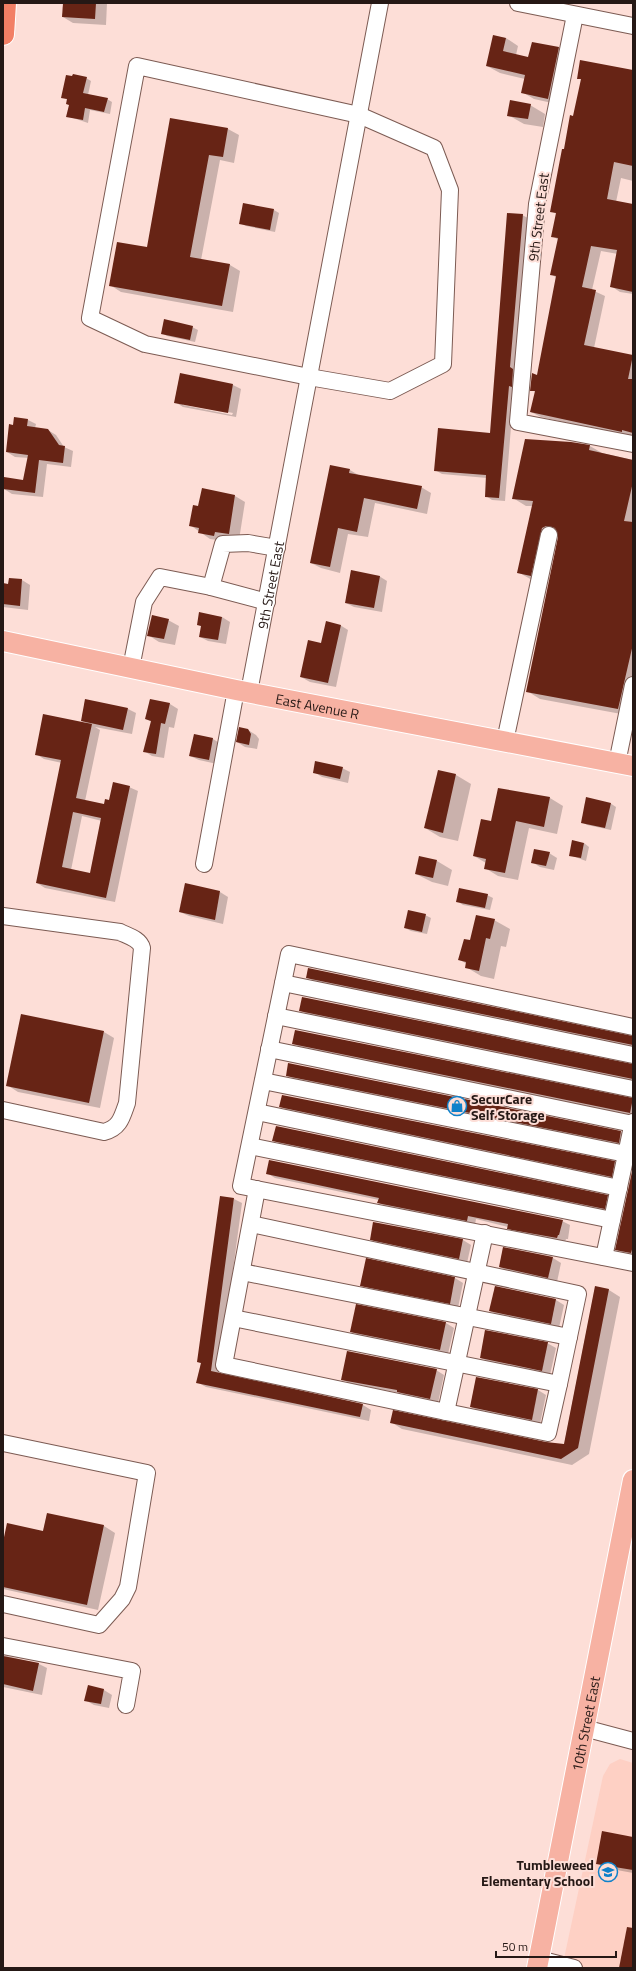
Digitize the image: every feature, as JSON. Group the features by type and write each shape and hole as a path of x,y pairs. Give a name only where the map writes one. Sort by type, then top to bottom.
{"highway":[{"path":"3,34 5,3"}],"main road":[{"name":"East Avenue R","path":"3,641 242,691 625,764"},
{"name":"10th Street East","path":"538,1963 633,1480"}],"street":[{"name":"9th Street East","path":"204,864 242,691 267,602 380,3"},
{"path":"518,3 633,26"},
{"name":"9th Street East","path":"575,15 537,204 518,422 633,444"},
{"path":"137,66 359,115 434,148 450,190 443,364 390,391 309,377 145,344 90,318 137,66"},
{"path":"505,741 549,535"},
{"path":"211,587 223,544 248,542 277,548"},
{"path":"131,668 144,602 160,577 211,587 267,602"},
{"path":"625,764 633,685"},
{"path":"3,916 120,932 135,939 141,944 142,948 127,1103 120,1123 111,1130 104,1132 3,1110"},
{"path":"633,1027 289,954 242,1186 633,1263"},
{"path":"283,983 633,1055"},
{"path":"276,1016 633,1089"},
{"path":"269,1049 633,1123 604,1257"},
{"path":"263,1081 626,1154"},
{"path":"256,1112 619,1188"},
{"path":"250,1146 612,1220"},
{"path":"251,1224 477,1271 578,1294 548,1433 224,1366 257,1189"},
{"path":"446,1412 485,1233"},
{"path":"242,1272 569,1337"},
{"path":"233,1318 559,1384"},
{"path":"3,1443 147,1473 128,1586 122,1599 99,1625 3,1604"},
{"path":"3,1646 132,1671 126,1705"},
{"path":"584,1728 633,1742"},
{"path":"538,1963 574,1968"}],"shaded area":[{"name":"Tumbleweed Elementary School","path":"620,1759 633,1763 633,1968 562,1968 603,1776 610,1764"}],"building":[{"path":"63,3 96,3 95,19 62,17"},
{"path":"493,35 506,38 503,51 528,57 532,42 559,47 548,99 521,93 525,75 486,66"},
{"path":"580,60 633,70 633,166 614,162 607,199 633,204 633,292 610,287 617,250 591,246 582,287 596,290 584,345 633,355 628,379 633,379 633,433 622,430 622,432 530,412 535,391 530,391 532,373 537,375 556,276 550,275 558,238 551,237 556,213 550,212 562,149 564,149 570,115 573,116 581,79 577,79"},
{"path":"73,74 87,77 83,93 108,98 104,112 85,108 83,120 66,117 69,105 66,104 67,99 61,98 66,75 72,76"},
{"path":"510,100 531,104 528,119 507,116"},
{"path":"170,118 228,128 223,157 209,155 190,257 230,264 222,306 109,286 117,242 147,247"},
{"path":"243,203 274,209 270,230 239,224"},
{"path":"507,213 523,214 510,367 513,369 512,387 509,386 499,498 485,497 486,475 434,471 438,428 490,433"},
{"path":"164,319 193,326 190,340 161,334"},
{"path":"180,373 233,384 228,413 174,403"},
{"path":"14,417 28,419 27,426 48,429 59,445 65,446 63,463 39,460 35,493 3,489 4,477 23,480 28,455 6,452 9,424 13,425"},
{"path":"525,439 571,442 590,445 589,450 633,460 633,482 624,521 633,522 633,644 618,709 526,692 558,537 555,528 546,526 542,528 531,576 517,573 533,501 512,499"},
{"path":"330,465 350,469 349,473 422,486 417,509 364,498 357,532 338,528 330,567 310,563"},
{"path":"202,488 235,495 229,534 215,532 214,536 198,533 199,528 189,526 193,505 198,506"},
{"path":"351,570 380,576 374,608 345,603"},
{"path":"9,578 22,579 20,606 3,604 3,583 8,584"},
{"path":"199,612 222,617 218,640 199,637 201,626 197,625"},
{"path":"152,615 169,619 164,639 147,636"},
{"path":"326,621 341,625 328,683 300,677 308,640 321,643"},
{"path":"85,699 128,708 123,730 81,721"},
{"path":"150,699 170,703 165,724 161,723 156,754 143,752 151,721 145,719"},
{"path":"43,714 92,724 76,798 104,804 105,799 109,800 113,782 130,786 106,898 36,883 61,760 35,755","holes":["73,812 101,818 90,873 62,867"]},
{"path":"239,727 248,729 251,734 249,745 236,742"},
{"path":"194,734 213,738 209,760 189,756"},
{"path":"315,761 343,767 340,779 313,773"},
{"path":"438,770 456,774 443,833 424,828"},
{"path":"498,788 550,797 544,827 516,821 505,873 484,869 486,859 473,856 481,819 491,821"},
{"path":"586,797 611,803 605,828 581,823"},
{"path":"572,840 584,843 581,858 569,856"},
{"path":"534,849 550,852 546,866 531,863"},
{"path":"419,856 437,860 433,878 415,874"},
{"path":"185,883 220,891 215,920 179,912"},
{"path":"459,888 488,894 485,908 456,902"},
{"path":"408,910 426,914 422,932 404,928"},
{"path":"476,915 495,919 490,939 486,938 479,971 465,968 466,962 458,960 464,939 470,940"},
{"path":"308,968 633,1036 633,1045 306,978"},
{"path":"302,997 633,1064 633,1079 299,1011"},
{"path":"21,1014 104,1031 89,1103 6,1086"},
{"path":"295,1030 633,1098 630,1113 292,1044"},
{"path":"288,1063 621,1131 619,1143 286,1076"},
{"path":"282,1095 615,1161 612,1177 279,1107"},
{"path":"276,1126 608,1195 605,1209 272,1141"},
{"path":"269,1160 563,1220 557,1238 507,1229 508,1224 468,1216 467,1221 377,1203 379,1198 266,1174"},
{"path":"633,1167 633,1246 631,1253 615,1250"},
{"path":"220,1196 234,1198 211,1371 363,1404 360,1417 196,1383 201,1363 197,1362"},
{"path":"373,1222 463,1239 459,1259 370,1240"},
{"path":"503,1247 553,1257 548,1278 499,1267"},
{"path":"366,1258 455,1277 450,1304 360,1286"},
{"path":"495,1286 556,1299 551,1324 489,1311"},
{"path":"595,1286 609,1289 578,1448 561,1459 390,1423 393,1410 546,1442 564,1444"},
{"path":"356,1304 446,1322 440,1350 350,1332"},
{"path":"485,1330 548,1342 542,1371 480,1358"},
{"path":"347,1351 437,1369 430,1399 397,1392 397,1390 341,1380"},
{"path":"476,1377 538,1389 532,1420 470,1407"},
{"path":"47,1513 104,1525 87,1605 3,1587 3,1542 7,1523 43,1531"},
{"path":"3,1656 39,1663 33,1691 3,1684"},
{"path":"88,1685 104,1689 101,1704 84,1701"},
{"path":"602,1831 633,1837 633,1870 596,1864"},
{"path":"627,1927 633,1928 633,1968 619,1968"}],"place":[{"name":"SecurCare Self Storage","path":"457,1106"},
{"name":"Tumbleweed Elementary School","path":"608,1872"}]}
